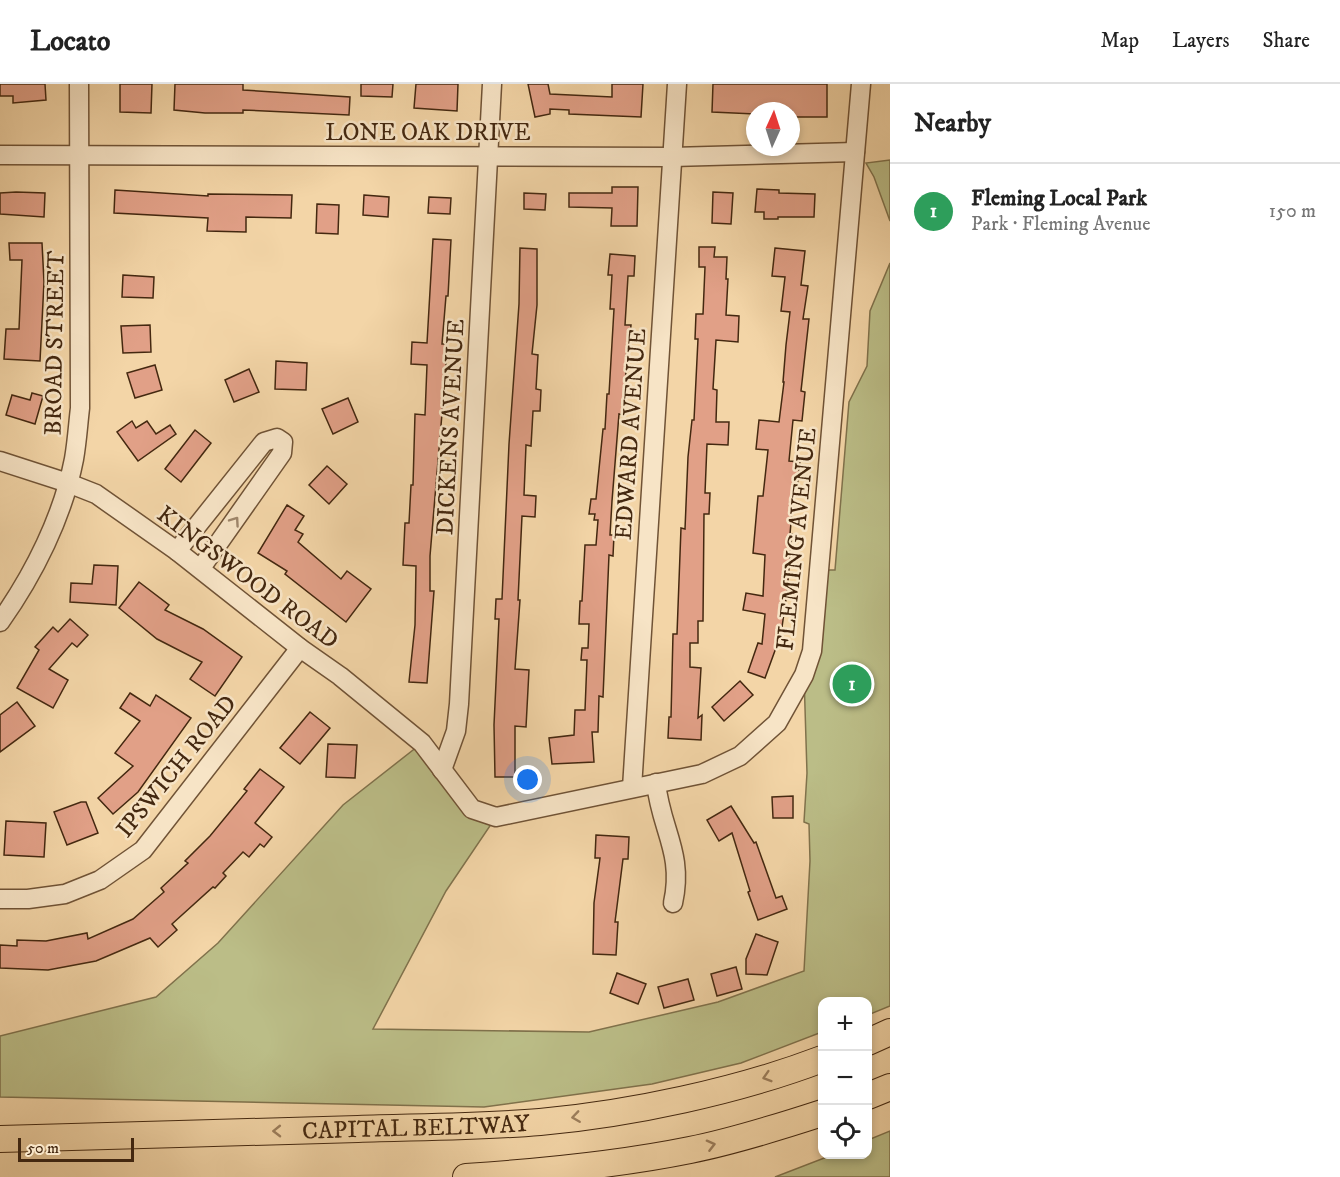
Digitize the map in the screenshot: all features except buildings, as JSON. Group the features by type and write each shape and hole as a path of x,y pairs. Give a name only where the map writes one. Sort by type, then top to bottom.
{"highway":[{"path":"872,1040 890,1032"},
{"name":"CAPITAL BELTWAY","path":"0,1139 540,1122 616,1112 681,1099 750,1082 818,1060"},
{"path":"872,1094 890,1087"},
{"path":"466,1177 546,1172 691,1150 762,1133 818,1114"},
{"path":"0,1132 104,1136"}],"street":[{"name":"BROAD STREET","path":"0,622 18,597 53,527 74,458 80,408 79,84"},
{"name":"DICKENS AVENUE","path":"442,770 456,731 459,704 492,84"},
{"name":"EDWARD AVENUE","path":"632,788 677,84"},
{"name":"FLEMING AVENUE","path":"442,770 472,809 496,817 702,774 740,756 777,723 804,675 812,651 861,84"},
{"name":"LONE OAK DRIVE","path":"0,155 672,158 855,152"},
{"path":"177,551 264,442 277,438 284,442 282,453 201,568"},
{"name":"KINGSWOOD ROAD","path":"0,462 96,494 201,568 300,648 340,676 422,743 442,770"},
{"name":"IPSWICH ROAD","path":"0,898 28,899 65,894 100,880 143,850 300,648"},
{"path":"656,783 660,808 676,864 676,889 673,903"}],"green space":[{"path":"890,160 890,221 874,177 866,163"},
{"path":"890,263 890,1006 872,1013 872,997 818,997 818,1034 741,1063 652,1084 484,1107 0,1097 0,1036 156,997 218,943 343,805 422,743 472,809 496,817 446,891 373,1029 589,1032 718,1002 804,971 810,861 809,824 804,822 807,773 804,675 824,570 835,570 849,402 867,366 870,311"},
{"path":"890,1131 890,1177 775,1177 822,1159 872,1159 872,1138"}],"place":[{"name":"Fleming Local Park","path":"852,684"}]}
